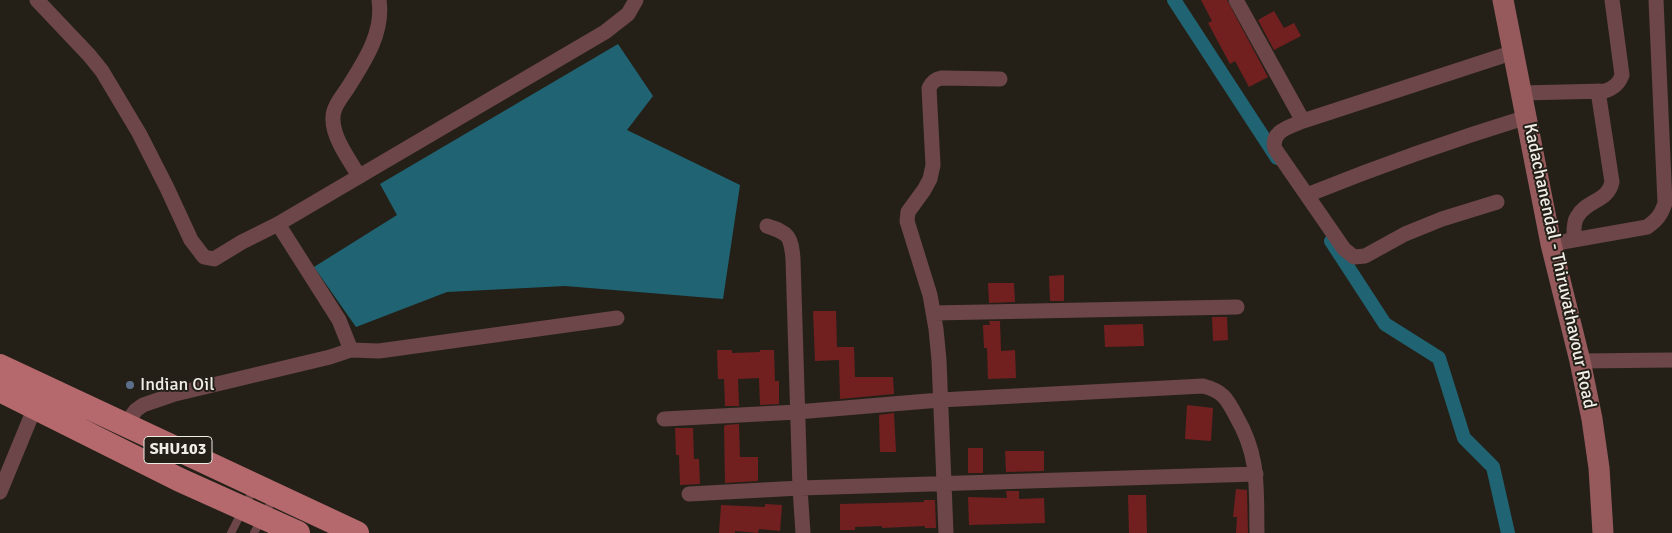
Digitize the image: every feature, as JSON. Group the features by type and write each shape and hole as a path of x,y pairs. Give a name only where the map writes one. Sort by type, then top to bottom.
{"main road":[{"name":"Kadachanendal - Thiruvathavour Road","path":"1503,0 1551,244 1580,361 1592,419 1599,468 1603,533"},
{"name":"SHU103","path":"0,366 356,533"},
{"name":"SHU103","path":"0,390 180,480 254,520 298,533"}],"street":[{"path":"37,0 89,55 102,72 138,133 167,188 191,240 204,257 214,259 278,224 606,32 628,14 636,0"},
{"path":"359,176 335,132 333,120 335,108 367,57 378,28 381,12 379,0"},
{"path":"1238,0 1303,121"},
{"path":"1522,93 1605,91 1613,88 1620,82 1622,74 1612,0"},
{"path":"1551,244 1647,227 1667,213 1656,0"},
{"path":"1497,202 1442,219 1405,234 1365,256 1354,256 1344,250 1273,144 1274,138 1278,133 1303,121 1514,52"},
{"path":"946,533 939,360 930,295 907,221 908,212 930,179 933,165 929,88 932,82 942,78 1000,79"},
{"path":"1574,240 1577,216 1584,208 1604,196 1610,189 1612,182 1598,91"},
{"path":"1307,195 1362,173 1526,117"},
{"path":"278,224 339,320 351,350"},
{"path":"767,226 782,231 788,236 791,242 793,259 797,412 803,533"},
{"path":"933,313 1237,307"},
{"path":"125,425 136,410 143,405 174,394 330,358 351,350 379,351 618,318"},
{"path":"1580,361 1672,360"},
{"path":"664,419 797,412 940,400 1203,386 1215,389 1224,396 1247,435 1256,474 1257,533"},
{"path":"0,492 35,407"},
{"path":"689,494 800,488 1256,474"}],"lane":[{"path":"231,533 254,520 265,490"},
{"path":"254,520 265,490"}],"water":[{"path":"618,44 653,96 627,130 740,185 723,299 565,286 447,292 356,327 314,267 397,215 380,184"}],"building":[{"path":"1201,0 1227,0 1268,77 1249,87 1235,61 1230,64 1208,23 1212,21"},
{"path":"1274,11 1284,28 1294,23 1301,36 1274,50 1258,20"},
{"path":"1064,275 1064,301 1050,301 1049,276"},
{"path":"988,283 1014,283 1015,302 989,303"},
{"path":"813,311 836,311 837,347 854,347 855,377 893,377 894,394 840,399 839,360 815,361"},
{"path":"1212,317 1227,317 1228,340 1213,341"},
{"path":"989,321 1000,321 1001,351 1015,350 1016,378 988,379 987,348 984,348 983,325 990,325"},
{"path":"1143,324 1144,346 1105,347 1104,325"},
{"path":"717,350 732,350 732,353 774,350 775,381 779,381 779,404 760,405 759,378 738,379 739,406 725,406 724,379 718,379"},
{"path":"1187,405 1213,408 1211,441 1185,439"},
{"path":"894,413 896,452 880,452 879,415"},
{"path":"739,424 740,457 758,457 758,481 725,483 724,427 725,425"},
{"path":"675,428 693,428 694,459 699,459 700,484 680,485 679,455 676,455"},
{"path":"968,448 983,448 983,473 968,473"},
{"path":"1005,451 1044,451 1044,471 1006,472"},
{"path":"1236,489 1247,490 1248,533 1236,533 1237,517 1233,517"},
{"path":"1006,491 1019,491 1019,499 1044,498 1045,523 969,525 968,497 1007,498"},
{"path":"1128,495 1146,495 1147,533 1129,533"},
{"path":"924,500 935,500 936,528 925,528 925,526 882,528 882,526 855,527 855,530 840,530 840,504 924,502"},
{"path":"765,504 782,505 780,531 759,529 758,533 735,531 735,533 719,533 721,505 765,507"}],"waterway":[{"path":"1174,0 1277,158"},
{"path":"1331,241 1385,324 1439,358 1464,438 1493,467 1508,533"}],"place":[{"name":"Indian Oil","path":"130,385"}]}
